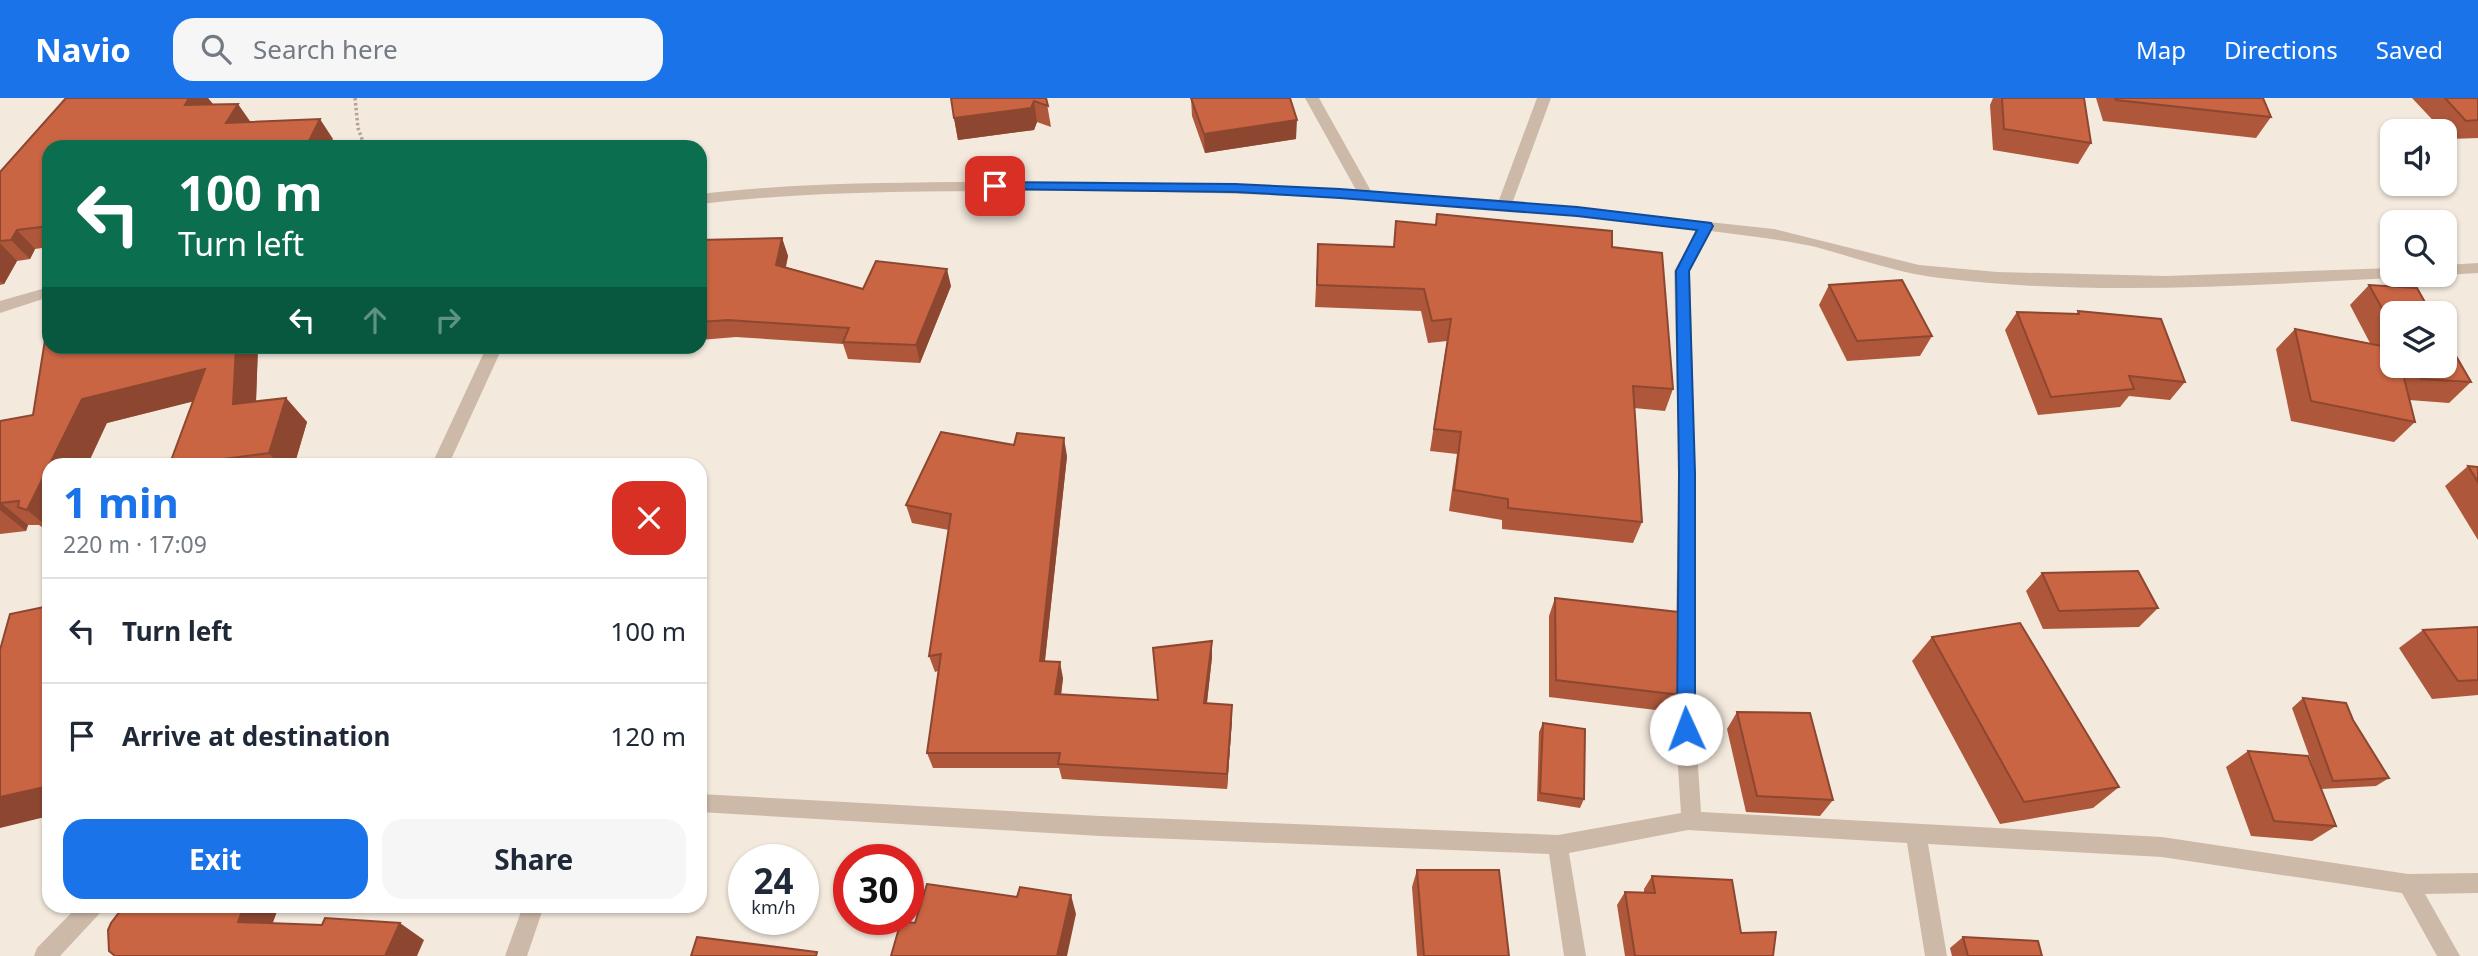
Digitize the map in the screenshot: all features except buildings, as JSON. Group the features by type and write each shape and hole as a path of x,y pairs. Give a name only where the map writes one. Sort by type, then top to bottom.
{"street":[{"path":"1312,98 1366,195"},
{"path":"1504,206 1544,98"},
{"path":"707,198 772,190 1051,186 1235,188 1504,206 1780,234 1934,272 2084,283 2380,273"},
{"path":"1692,821 1684,706 1687,473 1682,271 1706,226"},
{"path":"2457,269 2478,268"},
{"path":"0,307 42,294"},
{"path":"443,458 491,354"},
{"path":"707,803 1114,826 1558,845 1692,821 2162,847 2408,884 2478,883"},
{"path":"1916,833 1936,956"},
{"path":"1558,845 1575,956"},
{"path":"2408,884 2449,956"},
{"path":"44,956 86,913"},
{"path":"516,956 531,913"}],"path":[{"path":"355,98 358,128 362,140"}],"route":[{"path":"995,186 1235,188 1577,212 1706,226 1682,271 1687,473 1686,729"}]}
